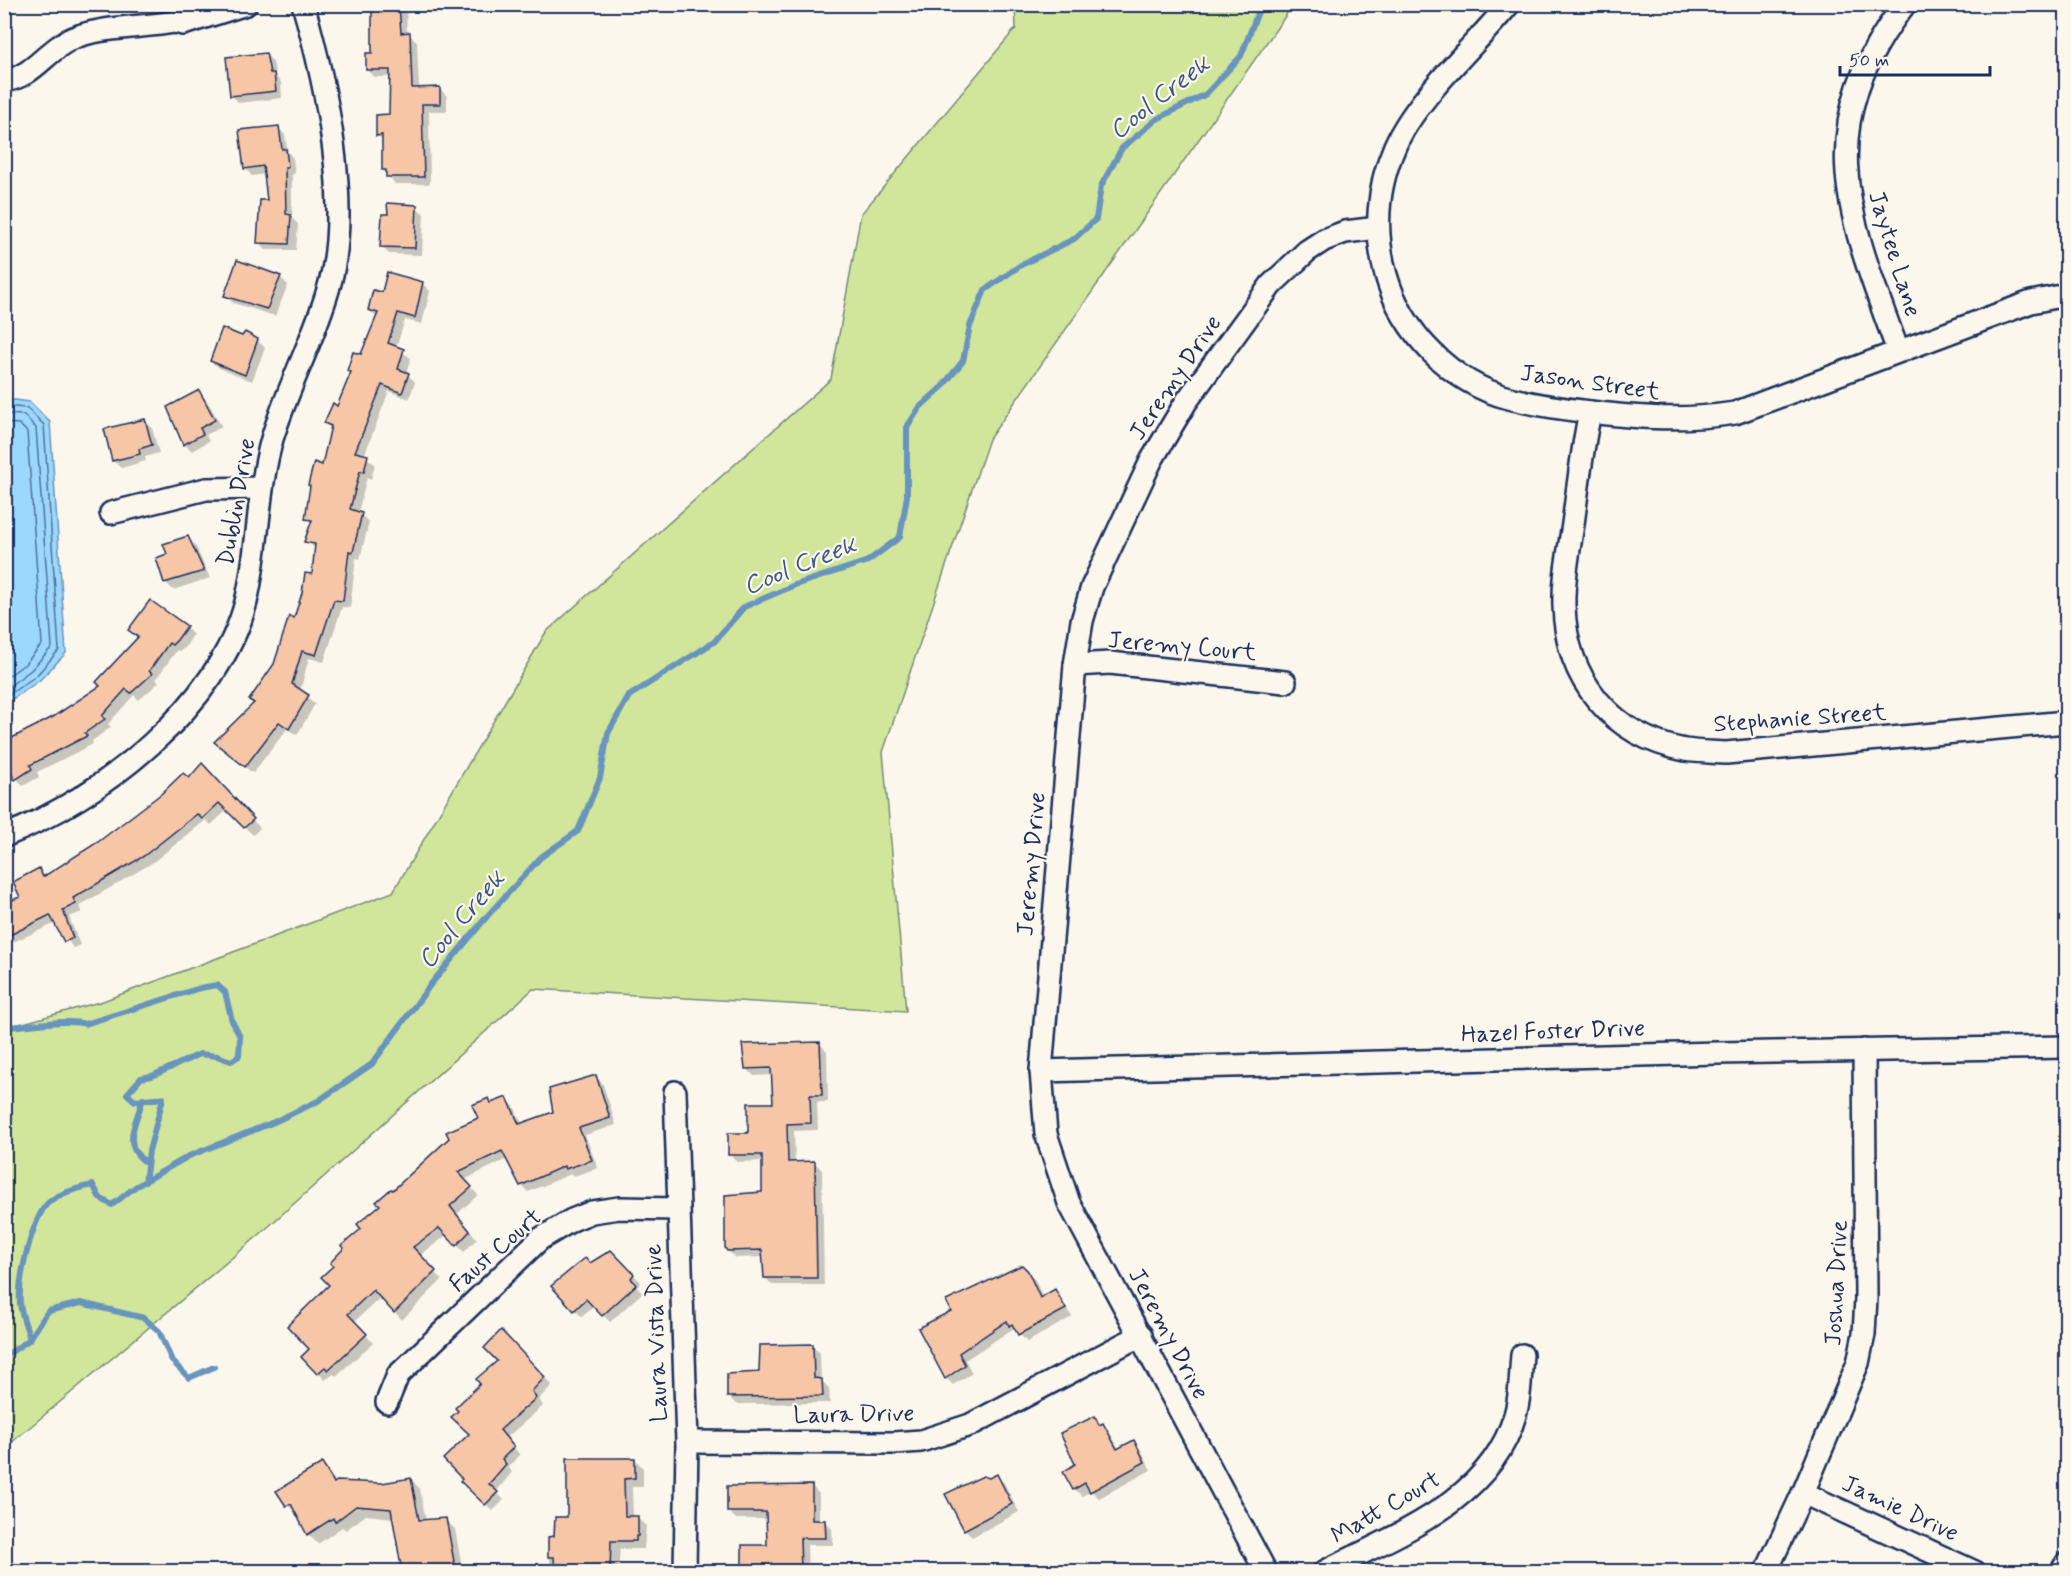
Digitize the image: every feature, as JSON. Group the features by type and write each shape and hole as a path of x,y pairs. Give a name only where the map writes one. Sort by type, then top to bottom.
{"street":[{"path":"4,81 24,75 57,49 78,37 174,22 183,24 246,4"},
{"name":"Dublin Drive","path":"4,836 56,812 99,787 169,727 200,693 239,628 247,598 262,488 272,438 329,288 339,236 337,190 328,119 313,39 303,4"},
{"name":"Jason Street","path":"1509,4 1406,125 1386,171 1380,198 1378,228 1381,256 1390,290 1404,319 1422,343 1473,384 1507,398 1590,412 1672,420 1735,413 2031,302 2067,295"},
{"name":"Jaytee Lane","path":"1898,351 1853,224 1846,153 1851,109 1860,81 1873,51 1905,4"},
{"name":"Jeremy Drive","path":"1266,1572 1069,1203 1056,1172 1046,1134 1041,1071 1075,665 1082,621 1092,587 1151,461 1186,402 1271,285 1290,266 1324,240 1345,232 1378,228"},
{"name":"Stephanie Street","path":"1590,412 1571,535 1564,606 1568,638 1586,687 1604,709 1630,729 1656,742 1686,750 1726,753 2067,722"},
{"path":"111,513 206,489 262,488"},
{"name":"Jeremy Court","path":"1075,665 1110,663 1285,682"},
{"name":"Hazel Foster Drive","path":"1041,1071 2067,1047"},
{"name":"Joshua Drive","path":"1766,1572 1845,1397 1858,1363 1864,1334 1866,1286 1864,1050"},
{"name":"Laura Vista Drive","path":"675,1092 677,1209 687,1442 685,1572"},
{"name":"Faust Court","path":"387,1402 398,1375 540,1239 572,1220 592,1212 619,1208 677,1209"},
{"name":"Laura Drive","path":"687,1442 921,1441 970,1425 1141,1335"},
{"name":"Matt Court","path":"1324,1572 1423,1520 1454,1500 1473,1483 1491,1462 1515,1415 1522,1355"},
{"name":"Jamie Drive","path":"1803,1493 1975,1572"},
{"path":"2061,1572 2067,1564"}],"green space":[{"path":"1015,5 1293,5 989,439 883,752 906,1011 533,989 258,1236 5,1448 5,1028 103,1001 393,892 546,632 831,379 861,214 1016,28"}],"water":[{"path":"4,401 30,402 50,422 66,653 40,680 5,704"}],"building":[{"path":"372,4 399,4 401,33 410,32 412,88 440,87 440,104 422,104 424,177 386,177 386,170 382,170 382,135 376,136 376,115 389,114 390,70 366,70 366,53 372,53"},
{"path":"266,53 270,73 274,73 276,91 230,96 226,57"},
{"path":"279,126 282,149 286,149 288,167 285,167 286,214 291,215 289,244 257,243 260,200 267,200 263,166 244,169 239,130"},
{"path":"387,203 417,205 415,248 380,247 382,214 388,214"},
{"path":"237,260 281,276 267,309 224,296"},
{"path":"387,272 423,282 415,318 398,313 388,343 404,349 398,369 409,373 402,393 382,385 355,452 368,455 364,472 360,471 350,509 362,513 353,552 349,551 343,601 334,600 316,655 302,651 292,684 309,695 289,729 279,722 245,767 214,742 254,703 249,700 274,664 289,616 294,618 302,593 305,573 312,574 315,544 304,542 312,520 305,519 310,486 308,485 314,462 322,465 331,426 324,423 333,403 337,406 351,372 347,371 353,352 361,354 378,313 368,310 373,290 382,292"},
{"path":"222,328 242,336 245,332 258,339 245,375 210,361"},
{"path":"199,390 215,420 200,428 203,434 183,445 167,407"},
{"path":"145,419 152,445 139,449 140,454 112,461 104,429"},
{"path":"188,536 204,571 164,583 156,558 167,554 163,544"},
{"path":"150,600 187,626 172,645 169,643 149,671 152,674 131,693 126,689 102,716 105,719 85,733 87,736 30,765 32,769 15,780 4,760 4,742 53,717 100,686 96,682 138,637 128,630"},
{"path":"202,763 254,819 244,828 219,803 202,819 197,814 144,856 73,898 76,904 63,910 73,938 64,942 50,915 4,938 4,903 20,897 13,882 39,868 43,877 98,842 161,794 183,773 189,778"},
{"path":"820,1042 822,1095 810,1095 811,1123 787,1124 788,1162 815,1161 817,1278 764,1278 762,1250 727,1251 725,1248 725,1195 762,1192 762,1155 728,1155 728,1133 748,1133 748,1103 773,1103 771,1068 745,1069 742,1044"},
{"path":"596,1075 610,1118 579,1128 592,1160 565,1169 564,1166 520,1186 502,1151 458,1172 472,1187 450,1206 470,1231 456,1246 439,1228 413,1247 436,1271 394,1313 373,1290 348,1314 367,1334 328,1370 325,1367 317,1374 301,1357 309,1349 287,1326 329,1285 321,1277 333,1266 330,1263 344,1248 341,1246 361,1229 357,1224 380,1205 376,1202 391,1189 393,1190 449,1138 446,1132 478,1118 472,1105 489,1098 491,1103 507,1097 519,1124 553,1112 549,1089"},
{"path":"611,1250 634,1274 631,1278 636,1285 602,1316 586,1299 574,1311 551,1286 585,1258 590,1263"},
{"path":"1022,1265 1028,1271 1040,1298 1055,1289 1066,1309 1018,1335 1012,1324 1009,1326 1007,1321 959,1353 965,1365 945,1379 918,1328 951,1311 946,1301"},
{"path":"501,1330 545,1377 532,1391 536,1398 500,1430 514,1447 502,1459 506,1464 489,1484 498,1492 485,1505 460,1481 462,1479 443,1459 469,1434 451,1417 458,1411 455,1408 480,1384 476,1379 497,1361 484,1348"},
{"path":"813,1344 814,1378 822,1379 823,1396 727,1397 727,1374 759,1372 760,1345"},
{"path":"1095,1416 1099,1425 1103,1423 1117,1449 1134,1440 1145,1462 1090,1492 1085,1483 1073,1490 1063,1472 1075,1464 1060,1433"},
{"path":"567,1458 635,1458 635,1478 624,1479 625,1516 638,1516 638,1536 636,1536 636,1541 611,1541 610,1571 555,1571 554,1557 548,1557 548,1537 554,1536 555,1517 567,1517"},
{"path":"322,1463 334,1483 337,1481 382,1483 411,1478 419,1520 446,1518 456,1572 402,1572 391,1509 356,1506 335,1522 333,1518 307,1535 291,1504 286,1506 276,1491"},
{"path":"997,1474 1012,1504 964,1530 945,1494 983,1476 989,1478"},
{"path":"812,1485 812,1520 825,1520 826,1538 800,1538 801,1572 742,1572 742,1545 767,1545 766,1512 727,1512 727,1486"}],"waterway":[{"name":"Cool Creek","path":"30,1339 21,1308 21,1279 37,1220 50,1201 65,1193 93,1185 100,1198 112,1205 135,1187 189,1156 274,1122 318,1101 372,1064 431,984 489,914 541,857 578,831 600,778 608,733 629,696 714,642 744,607 795,585 868,561 900,537 907,496 907,427 920,407 942,387 963,361 970,326 985,290 1021,265 1074,239 1096,219 1101,186 1122,148 1157,119 1206,94 1241,56 1261,4"},
{"path":"4,1027 58,1022 85,1024 200,988 217,985 225,992 232,1021 240,1037 239,1056 231,1061 200,1054 152,1076 141,1078 127,1094 135,1101 163,1098 149,1151 145,1182"},
{"path":"143,1099 134,1125 132,1142 134,1149 147,1163"},
{"name":"Cool Creek","path":"4,1357 30,1339 48,1311 81,1303 144,1318 159,1331 172,1361 189,1378 214,1367"}]}
